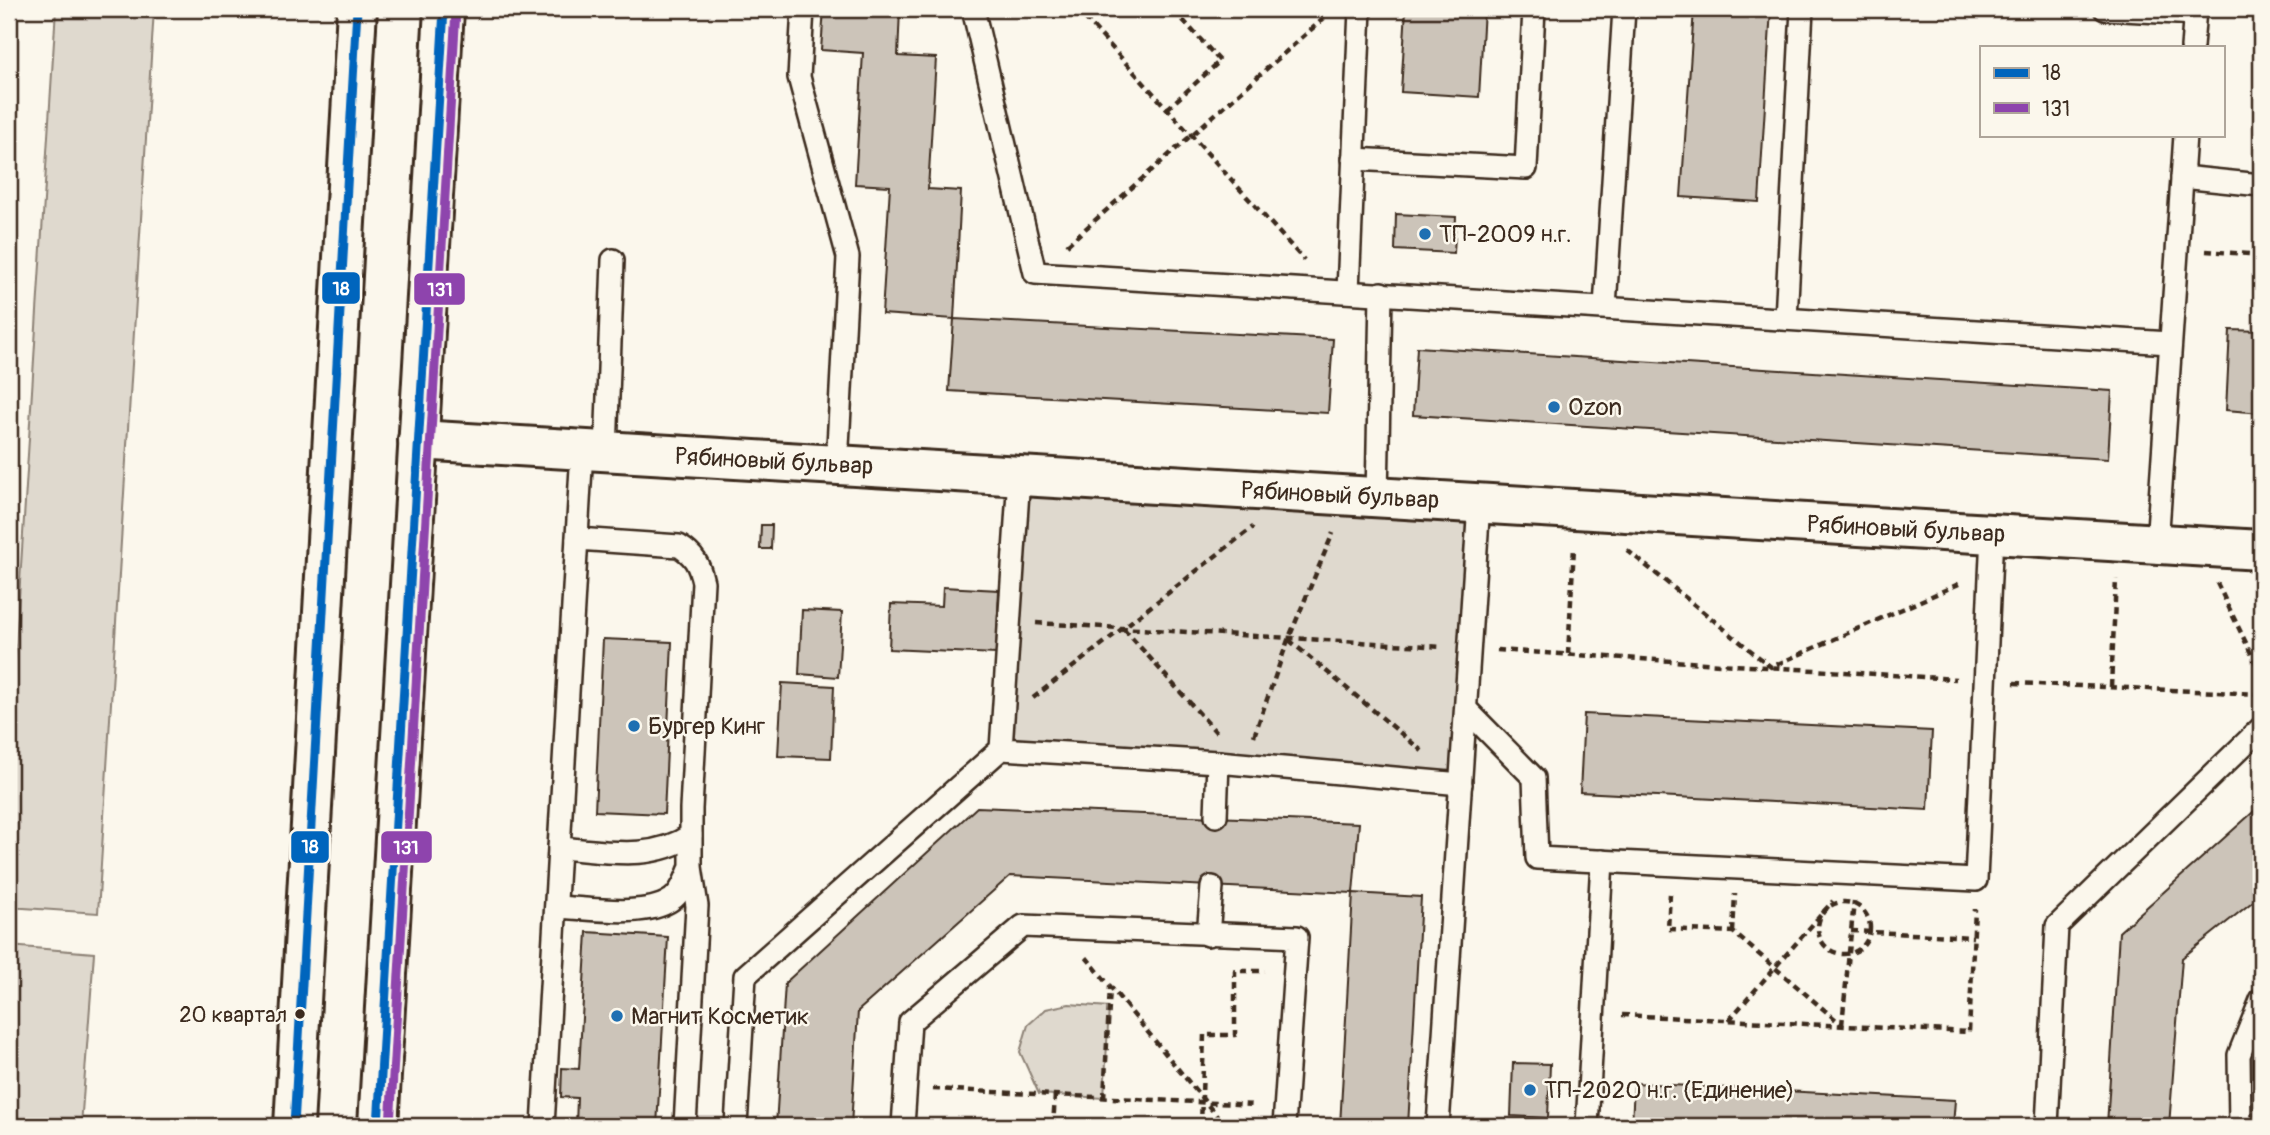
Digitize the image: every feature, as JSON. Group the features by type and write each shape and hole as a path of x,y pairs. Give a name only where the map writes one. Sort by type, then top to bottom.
{"main road":[{"path":"293,1126 357,9"},
{"path":"378,1126 444,9"},
{"name":"Рябиновый бульвар","path":"418,440 1576,509 1992,552 2117,541 2261,550"}],"lane":[{"path":"803,9 799,77 848,257 837,465"},
{"path":"974,9 1035,274 2170,342"},
{"path":"1339,291 1353,159 1360,9"},
{"path":"1353,159 1525,168 1534,9"},
{"path":"1605,307 1624,9"},
{"path":"1786,319 1802,9"},
{"path":"2105,9 2195,11 2192,46"},
{"path":"2157,544 2185,136"},
{"path":"2182,177 2261,185"},
{"path":"543,1126 577,539 594,451 613,260"},
{"path":"1362,496 1381,293"},
{"path":"736,1126 745,976 1001,749 1019,476"},
{"path":"1438,1126 1479,503"},
{"path":"577,539 679,546 691,554 699,566 703,582 691,835 691,867 697,906 685,1126"},
{"path":"1466,709 1534,778 1537,858 1976,880 1992,552"},
{"path":"2047,1126 2057,926 2261,728"},
{"path":"1001,749 1218,762 1461,784"},
{"path":"1216,816 1218,762"},
{"path":"559,848 644,853 661,851 691,835"},
{"path":"1587,1126 1602,861"},
{"path":"556,907 649,908 671,900 682,889 691,867"},
{"path":"1209,935 1212,887"},
{"path":"903,1126 910,1022 1023,926 1297,937 1284,1117"},
{"path":"2240,1126 2239,1055 2261,1000"}],"path":[{"path":"1077,9 1190,135 1339,291"},
{"path":"1167,109 1220,61 1173,9"},
{"path":"1035,274 1335,9"},
{"path":"2177,250 2261,255"},
{"path":"1003,721 1297,492"},
{"path":"1124,628 1244,764 1288,640 1362,496"},
{"path":"1568,654 1576,509"},
{"path":"2111,687 2117,541"},
{"path":"1619,544 1771,667"},
{"path":"2199,546 2261,674"},
{"path":"1771,667 1992,552"},
{"path":"1009,621 1986,681 2261,694"},
{"path":"1288,640 1461,784"},
{"path":"1671,865 1668,929 1733,932 1842,1026"},
{"path":"1729,1020 1857,874"},
{"path":"1842,1026 1857,874"},
{"path":"1593,1013 1969,1032 1976,880"},
{"path":"1840,902 1854,903 1863,909 1870,932 1867,942 1849,954 1835,952 1824,945 1818,932 1820,918 1828,907 1840,902"},
{"path":"1063,928 1225,1126"},
{"path":"1851,931 1973,937"},
{"path":"1201,1126 1204,1035 1235,1035 1236,971 1294,972"},
{"path":"1104,1098 1110,986"},
{"path":"905,1087 1203,1102 1284,1117"},
{"path":"1053,1126 1055,1095"}],"shaded area":[{"path":"56,9 154,9 98,913 9,907 9,757"},
{"path":"1019,476 1479,503 1461,784 1001,749"},
{"path":"9,946 94,953 81,1126 9,1126"},
{"path":"2261,1000 2261,1126 2240,1126 2256,1009"},
{"path":"1069,1004 1109,1007 1104,1098 1039,1094 1020,1052 1028,1025 1046,1009"}],"building":[{"path":"824,9 900,9 898,56 936,58 928,189 961,191 954,319 882,314 890,186 855,184 863,53 821,50"},
{"path":"1406,9 1484,9 1479,97 1401,92"},
{"path":"1694,9 1771,9 1759,202 1681,197"},
{"name":"ТП-2009 н.г.","path":"1396,214 1456,217 1454,253 1395,250"},
{"path":"954,319 1333,339 1328,413 949,391"},
{"path":"2230,330 2261,331 2261,413 2226,410"},
{"path":"1417,347 2112,391 2108,459 1413,415"},
{"path":"761,525 772,525 771,549 760,549"},
{"path":"943,587 999,590 996,654 889,649 891,604 942,606"},
{"path":"802,610 842,612 838,677 799,674"},
{"name":"Бургер Кинг","path":"603,639 672,642 664,814 595,811"},
{"path":"782,683 834,686 831,758 778,756"},
{"path":"1584,714 1932,731 1928,810 1580,792"},
{"path":"2261,805 2261,895 2182,958 2169,1126 2107,1126 2119,932"},
{"path":"977,807 1359,823 1353,893 1010,876 858,1011 851,1126 776,1126 785,983"},
{"path":"1353,893 1421,897 1408,1126 1340,1126"},
{"path":"587,932 668,937 657,1126 576,1126 577,1098 561,1097 562,1068 579,1069"},
{"name":"ТП-2020 н.г. (Единение)","path":"1513,1063 1550,1064 1548,1118 1511,1116"},
{"path":"1634,1083 1955,1100 1953,1126 1632,1126"}],"transit line":[{"name":"18","path":"294,1126 357,9"},
{"name":"18","path":"378,1126 444,9"},
{"name":"131","path":"390,1126 456,10"}],"place":[{"name":"ТП-2009 н.г.","path":"1425,234"},
{"name":"Ozon","path":"1554,407"},
{"name":"Бургер Кинг","path":"634,726"},
{"name":"20 квартал","path":"300,1014"},
{"name":"Магнит Косметик","path":"617,1016"},
{"name":"ТП-2020 н.г. (Единение)","path":"1530,1090"}]}
